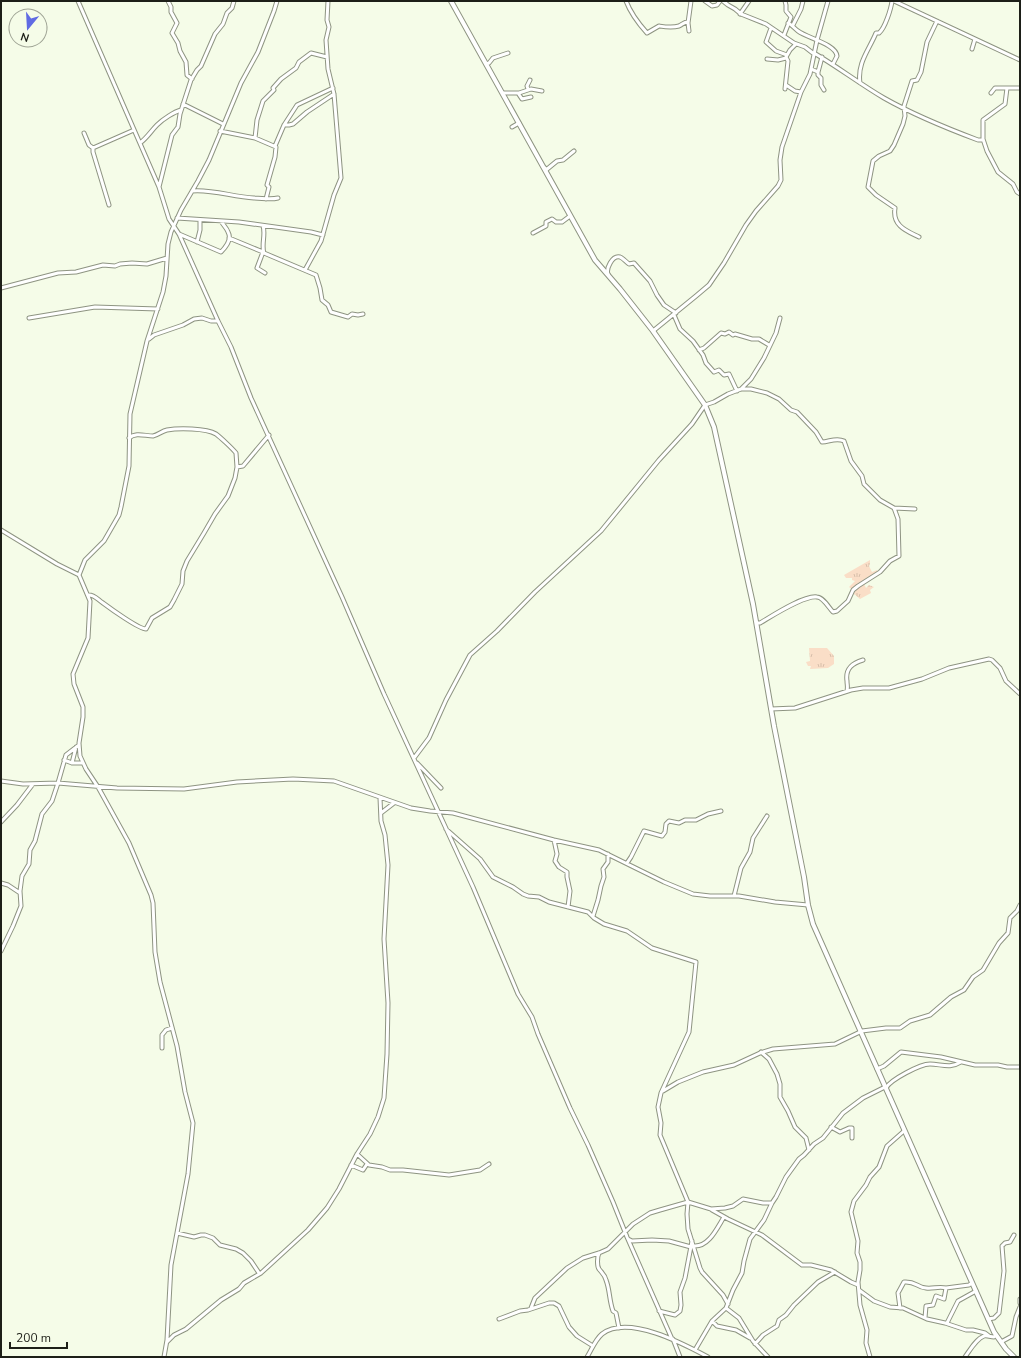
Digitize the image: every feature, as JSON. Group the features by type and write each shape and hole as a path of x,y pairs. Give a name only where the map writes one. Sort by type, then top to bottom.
{"main road":[{"path":"451,1 595,260 653,331 705,405 714,427 757,623 771,709 813,924 862,1031 904,1131 988,1319 996,1335 1012,1356"}],"street":[{"path":"78,1 159,187 169,219 179,234 231,347 251,398 496,940 518,994 532,1016 538,1034 570,1108 613,1202 680,1357"},
{"path":"168,1 171,7 171,12 177,24 172,33 186,62 187,75 192,79"},
{"path":"159,187 164,173 165,160 172,135 177,128 181,110 192,79 201,66 215,34 223,24 226,14 232,8 234,1"},
{"path":"79,574 85,560 104,541 119,514 128,471 130,414 148,340 165,282 169,240 174,225 209,160 246,72 257,54 277,1"},
{"path":"305,270 321,242 334,194 341,178 334,94 328,72 326,40 329,27 327,20 328,1"},
{"path":"626,1 635,20 647,33 659,26 669,28 680,25 683,22 688,22"},
{"path":"689,32 688,22 691,1"},
{"path":"704,1 712,6 717,5 720,1"},
{"path":"723,1 740,14 766,24 796,44 805,47 814,54 822,57 884,98 954,131 978,140 983,140"},
{"path":"740,14 749,1"},
{"path":"784,35 790,16 786,11 785,1"},
{"path":"793,25 801,9 803,1"},
{"path":"653,331 709,284 724,263 756,211 778,186 781,180 780,160 782,147 801,92 811,69 817,40 828,1"},
{"path":"860,83 861,65 864,53 868,51 876,33 879,34 882,31 893,1 1020,60"},
{"path":"919,237 915,234 905,232 895,220 895,209 868,188 873,160 890,151 901,131 905,116 904,107 912,81 917,80 921,72 926,45 937,21"},
{"path":"788,23 793,25 798,31 837,52 837,57 833,64"},
{"path":"771,28 766,42 771,48 787,56"},
{"path":"972,49 975,39"},
{"path":"767,59 778,60 787,56 796,44"},
{"path":"255,138 257,120 263,102 274,91 274,88 281,79 311,53 327,57"},
{"path":"486,64 493,58 508,53"},
{"path":"785,89 788,61 787,56"},
{"path":"822,57 818,75 821,78 821,85 824,90"},
{"path":"811,69 818,72"},
{"path":"528,89 527,86 530,80"},
{"path":"786,85 794,91 801,92"},
{"path":"266,199 269,187 267,185 276,149 275,146 284,125 297,105 333,88"},
{"path":"991,93 995,88 1020,88"},
{"path":"1007,88 1005,104 983,120 983,140 998,172 1013,184 1017,192 1020,194"},
{"path":"503,93 519,93 528,89 542,91"},
{"path":"519,93 522,99 531,97"},
{"path":"284,125 293,124 307,112 334,94"},
{"path":"183,104 223,124"},
{"path":"140,143 149,137 157,125 171,114 181,110"},
{"path":"512,128 519,123"},
{"path":"93,148 134,130"},
{"path":"220,131 255,138 275,146"},
{"path":"84,133 89,145 93,148 109,205"},
{"path":"545,168 547,170 557,161 563,160 574,151"},
{"path":"548,174 553,176"},
{"path":"192,192 207,191 234,196 266,199 278,198"},
{"path":"533,233 546,226 546,222 552,219 556,222 562,222 570,216"},
{"path":"177,218 239,222 323,235"},
{"path":"197,242 200,230 200,220"},
{"path":"179,234 220,252 226,247 229,238 228,232 221,221"},
{"path":"263,226 263,237 265,240 263,252 257,268 265,273"},
{"path":"229,238 317,276 322,300 328,305 331,312 348,317 352,314 363,314"},
{"path":"608,276 607,268 612,261 617,258 620,257 629,264 634,263 650,281 664,305 675,314 680,329 703,355 705,362 712,372 719,370 724,375 729,374 737,391"},
{"path":"1,288 58,272 76,272 103,265 115,266 132,263 147,264 167,258"},
{"path":"29,318 95,307 158,309"},
{"path":"148,340 154,334 183,325 194,319 202,318 218,321"},
{"path":"414,758 429,738 446,700 470,655 601,531 659,460 692,424 705,405 741,389 756,372 768,351 776,333 780,318"},
{"path":"699,350 704,348 721,333 725,334 729,332 732,335 735,334 754,340 760,340 769,346"},
{"path":"741,389 758,391 779,399 791,410 797,412 823,442 843,439 852,461 862,476 864,485 882,502 894,508 915,508"},
{"path":"88,595 93,595 102,603 136,625 146,629 152,618 172,604 180,589 187,561 215,514 228,496 237,467 236,453 212,432 195,429 169,430 155,435 136,435 129,438"},
{"path":"237,467 243,466 269,435"},
{"path":"757,623 760,623 797,602 818,596 833,612 837,611 848,601 853,590 880,572 890,561 900,556 898,516 894,508"},
{"path":"898,516 902,509"},
{"path":"1,530 56,564 79,574 90,601 88,638 73,674 74,684 83,707 83,717 72,763"},
{"path":"771,709 796,708 849,690 863,688 889,688 922,679 949,668 989,659 992,660 999,668 1006,681 1020,694"},
{"path":"849,690 846,678 848,669 854,663 863,660"},
{"path":"1,951 20,908 22,876 29,864 30,850 35,841 42,814 52,803 67,754 77,746"},
{"path":"77,746 83,763 98,786 129,843 151,895 153,903 155,952 160,982 180,1059 185,1095 193,1125 188,1174 172,1256 167,1342 164,1357"},
{"path":"64,760 72,763 83,763"},
{"path":"416,762 441,788"},
{"path":"1,781 34,784 58,782 98,786 184,789 237,782 307,779 338,782 394,803 419,810 453,813 554,840 594,848 664,882 693,894 734,896 775,902 808,904"},
{"path":"1,822 34,784"},
{"path":"167,1342 174,1335 186,1329 221,1300 259,1273 298,1239 317,1220 335,1196 357,1154 370,1134 382,1108 386,1069 388,1003 384,920 388,865 385,835 381,821 380,798"},
{"path":"381,813 394,803"},
{"path":"627,863 644,831 662,836 665,832 666,824 669,821 679,823 685,820 696,820 708,814 722,811"},
{"path":"734,896 741,868 750,852 753,838 767,816"},
{"path":"446,829 486,865 490,874 528,896 539,897 549,902 588,912 604,924 627,931 654,949 696,963 690,1032 662,1091 658,1107 661,1123 660,1135 688,1202 688,1229 692,1246 685,1278 680,1292 680,1311 675,1315 659,1311"},
{"path":"554,840 557,854 555,861 560,867 568,872 567,877 570,891 568,907"},
{"path":"592,916 604,877 602,869 608,862 608,854"},
{"path":"1,883 13,887 20,893"},
{"path":"662,1091 678,1082 734,1065 761,1052 778,1048 835,1044 862,1031 882,1028 900,1028 910,1021 930,1014 951,997 964,990 973,977 983,970 999,943 1006,936 1009,929 1010,918 1017,911 1020,905"},
{"path":"588,912 594,909"},
{"path":"162,1048 162,1034 166,1030 172,1028"},
{"path":"761,1052 770,1060 777,1074 781,1087 780,1097 795,1127 806,1138 808,1150"},
{"path":"877,1069 884,1066 901,1052 941,1057 976,1065 994,1064 1020,1067"},
{"path":"695,1350 712,1321 726,1308 742,1273 750,1239 764,1220 772,1202 799,1158 816,1142 823,1138 831,1127 851,1106 869,1094 924,1065 932,1064 946,1066 961,1062"},
{"path":"831,1127 840,1132 852,1128 852,1138"},
{"path":"870,1357 866,1343 867,1330 860,1305 858,1285 860,1266 857,1252 857,1240 851,1215 853,1204 870,1177 879,1166 888,1145 904,1131"},
{"path":"357,1154 367,1164 390,1170 448,1175 480,1170 489,1164"},
{"path":"351,1165 363,1170 367,1164"},
{"path":"711,1209 730,1207 743,1199 763,1203 772,1202"},
{"path":"531,1308 535,1298 567,1268 583,1258 599,1253 612,1245 632,1224 660,1210 688,1202 711,1209 724,1217 762,1235 802,1265 811,1265 835,1272 858,1285"},
{"path":"628,1239 632,1241 669,1241 699,1246 706,1242 724,1217"},
{"path":"177,1233 194,1237 204,1235 213,1238 220,1245 236,1249 243,1253 251,1261 259,1273"},
{"path":"988,1319 994,1318 999,1313 1004,1271 1002,1246 1005,1243 1010,1242 1014,1235"},
{"path":"692,1246 702,1272 723,1295 728,1304"},
{"path":"599,1253 599,1269 604,1273 609,1287 608,1298 612,1312 616,1312 620,1328"},
{"path":"755,1344 763,1335 778,1326 779,1320 786,1315 818,1282 835,1272"},
{"path":"900,1308 898,1293 904,1282 911,1281 924,1288 946,1288 969,1285 972,1283"},
{"path":"925,1318 926,1306 933,1305 936,1296 944,1299 946,1288"},
{"path":"859,1290 875,1302 892,1308 900,1308 925,1318 979,1332 994,1338 996,1335"},
{"path":"947,1323 958,1301 976,1291"},
{"path":"499,1318 549,1303 557,1304 569,1327 578,1336 593,1346"},
{"path":"1001,1342 1012,1336 1020,1307"},
{"path":"726,1308 739,1318 755,1344 768,1357"},
{"path":"712,1321 721,1328 736,1330 751,1338"},
{"path":"587,1357 598,1338 604,1333 620,1328 638,1329 672,1339 708,1357"},
{"path":"966,1357 980,1338 989,1336"}],"green space":[{"path":"870,560 869,566 872,572 877,570 878,572 864,582 868,582 864,584 866,588 869,585 874,587 870,590 871,593 860,599 849,587 855,581 852,580 852,578 846,578 844,575"},
{"path":"809,648 827,648 834,656 834,664 828,668 810,669 811,666 808,666 806,662 810,661"}]}
